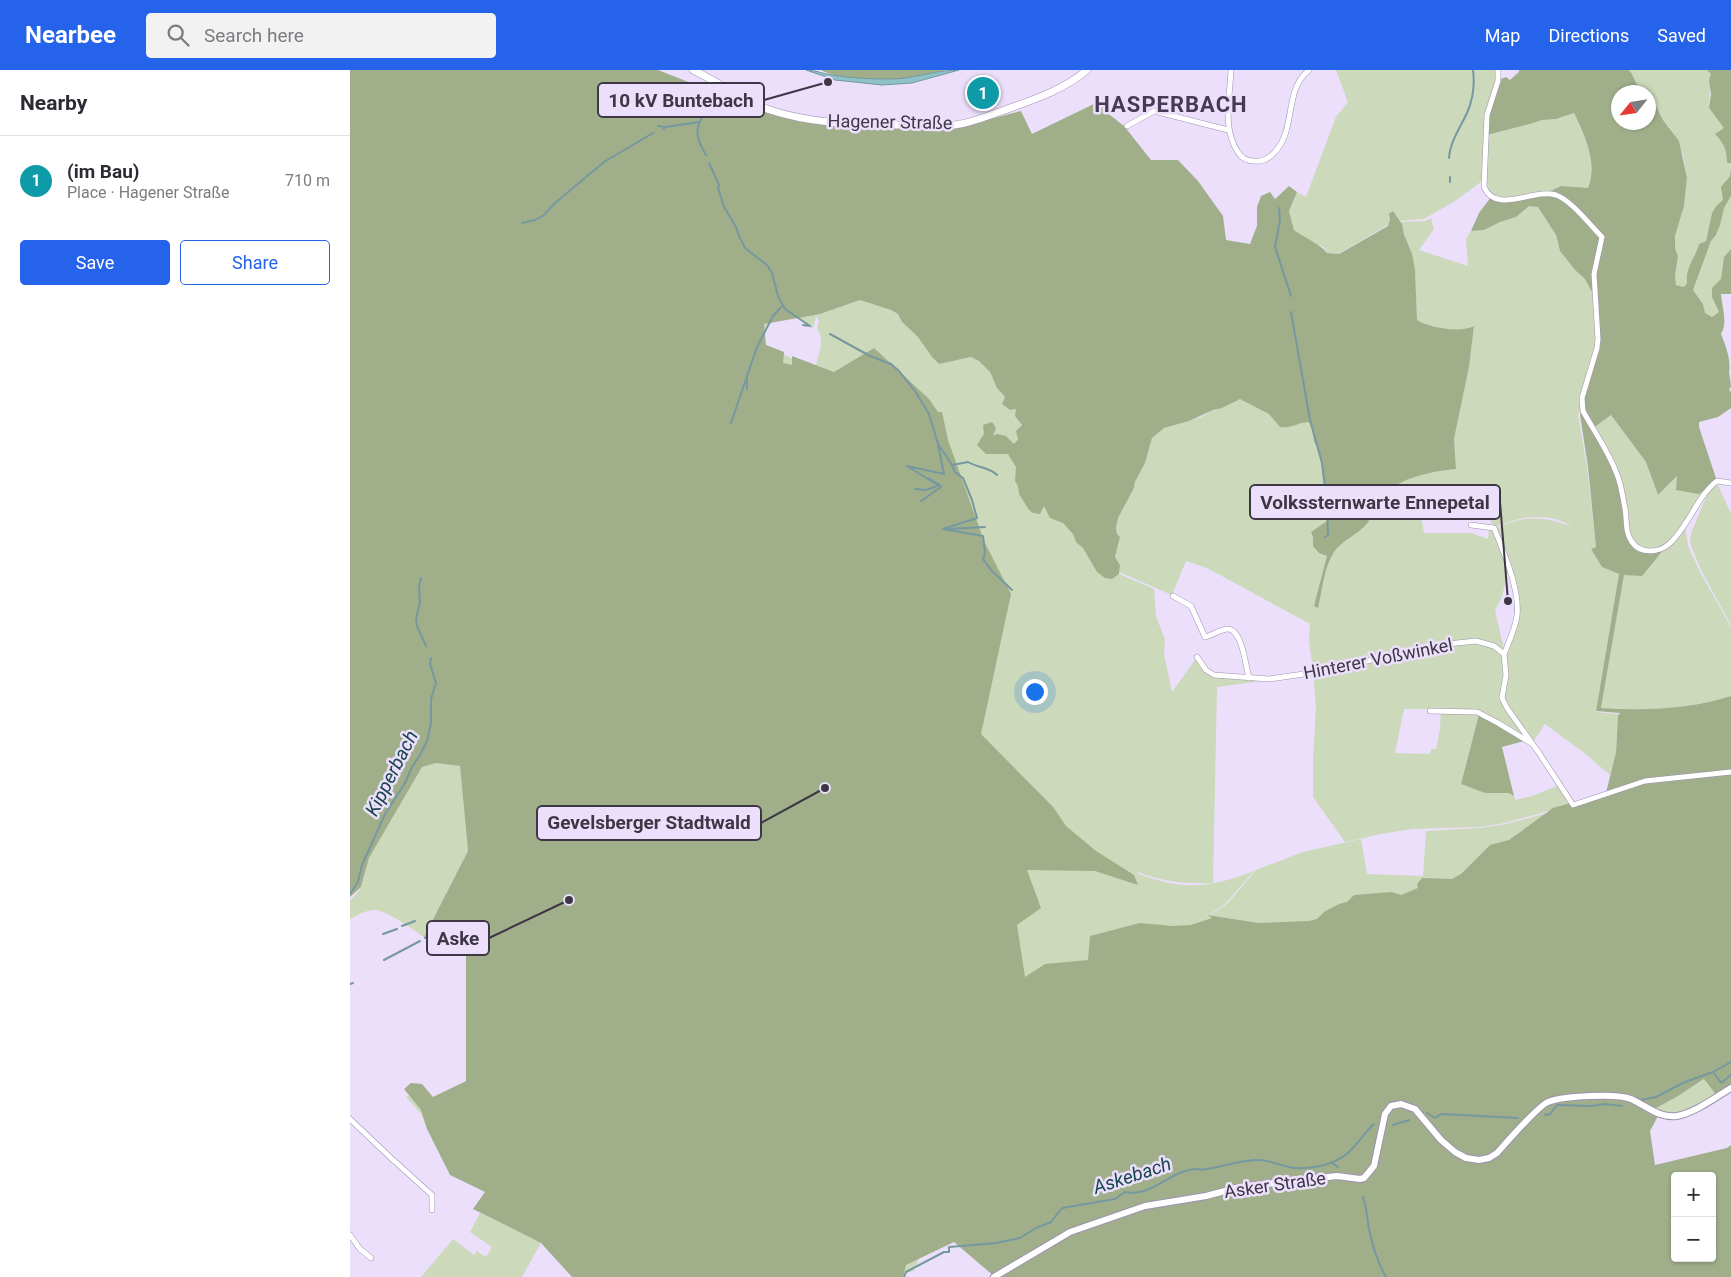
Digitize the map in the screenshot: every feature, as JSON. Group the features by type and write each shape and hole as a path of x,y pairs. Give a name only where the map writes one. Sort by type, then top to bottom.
{"main road":[{"name":"Hagener Straße","path":"693,70 770,110 805,119 850,125 955,125 976,120 1051,92 1069,83 1087,70"}],"street":[{"path":"1231,70 1228,130 1236,150 1247,160 1260,162 1271,156 1283,142 1287,133 1294,94 1300,78 1309,70"},
{"path":"1498,70 1498,81 1487,115 1484,187 1491,197 1502,200 1544,194 1556,195 1567,201 1602,237 1594,274 1597,348 1582,398 1582,408 1616,472 1625,509 1629,538 1635,546 1649,551 1665,548 1680,533 1708,488 1717,481 1731,483"},
{"path":"1126,126 1154,111 1228,130"},
{"path":"1470,525 1494,528 1512,580 1517,606 1512,634 1504,654 1506,675 1502,698 1506,708 1573,806 1645,781 1731,772"},
{"path":"1173,596 1191,606 1204,637 1228,629 1232,630 1242,644 1249,678"},
{"name":"Hinterer Voßwinkel","path":"1197,657 1206,670 1214,675 1269,679 1318,672 1438,645 1476,641 1494,646 1504,654"},
{"path":"1430,711 1477,712 1531,743"},
{"name":"Asker Straße","path":"994,1277 1070,1232 1145,1206 1206,1196 1240,1187 1337,1176 1364,1178 1374,1166 1385,1114 1391,1106 1401,1104 1415,1109 1441,1140 1455,1152 1466,1158 1484,1159 1497,1153 1549,1102 1569,1097 1621,1096 1631,1099 1652,1112 1677,1116 1689,1112 1731,1088"},
{"path":"350,1119 432,1195 432,1210"},
{"path":"350,1235 360,1249 371,1258"}],"shaded area":[{"path":"350,70 820,314 860,300 898,314 902,322 918,337 938,364 971,357 979,361 990,372 997,387 1005,397 1002,404 1010,410 1016,409 1018,414 1021,431 1014,444 1023,471 1265,312 1312,429 1314,442 1319,449 1325,490 1328,494 1321,513 1328,521 1311,532 1313,538 1327,556 1318,607 1324,576 1333,553 1341,544 1365,526 1378,502 1385,494 1394,487 1413,478 1456,468 1454,439 1469,367 1474,326 1453,330 1430,326 1417,320 1415,269 1401,222 1425,221 1431,218 1434,229 1419,250 1468,266 1466,239 1471,231 1484,230 1516,217 1529,205 1538,207 1556,235 1560,251 1585,279 1595,299 1596,347 1578,415 1587,467 1596,547 1591,549 1602,567 1619,574 1596,711 1619,714 1616,752 1610,775 1545,724 1532,744 1502,697 1505,654 1516,623 1513,579 1494,529 1504,524 1524,519 1542,519 1573,527 1564,522 1544,517 1534,517 1523,518 1503,524 1494,528 1487,513 1453,494 1417,494 1424,533 1471,533 1488,539 1489,529 1493,530 1508,571 1502,597 1495,610 1503,651 1476,640 1313,672 1309,640 1310,624 1207,568 1186,561 1172,595 1119,572 1120,565 1115,557 1120,537 1117,534 1116,528 1118,518 1145,463 1152,438 1164,428 1201,417 1234,402 1145,428 1108,538 1116,575 1119,574 1154,589 1156,616 1165,640 1164,654 1172,692 1197,657 1213,676 1269,680 1217,687 1213,883 1175,882 1137,873 1168,883 1196,885 1210,884 1223,881 1254,871 1226,903 1209,915 1269,929 1300,922 1259,923 1210,915 1228,903 1256,870 1303,852 1361,839 1367,874 1423,876 1426,831 1480,828 1506,824 1547,813 1516,835 1655,1098 1646,1125 1651,1134 1645,1140 1653,1167 1731,1151 1731,1277 956,1241 923,1248 914,1271 905,1273 904,1277 595,1277 427,1128 421,1114 406,1097 422,1088 427,1101 485,1089 476,822 350,307","holes":["788,310 813,329 816,316 819,321 817,329 821,337 816,365 834,372 874,349 890,363 832,380 757,340 768,326"]},
{"path":"350,70 658,70 734,100 843,127 956,128 1021,111 1032,134 1100,101 1110,115 1124,126 1151,160 1178,160 1198,181 1223,216 1226,240 1250,244 1257,226 1257,207 1261,196 1270,192 1275,199 1289,186 1297,192 1289,211 1294,230 1317,244 1327,253 1339,254 1388,226 1389,214 1393,211 1402,224 1412,254 1415,269 1417,320 1445,329 1461,329 1474,326 1469,367 1454,439 1456,469 1423,474 1393,487 1385,494 1376,505 1365,526 1341,544 1333,553 1325,576 1318,608 1314,606 1327,556 1319,553 1313,546 1311,532 1327,521 1321,513 1328,494 1325,490 1319,449 1314,442 1309,422 1280,427 1269,414 1240,399 1189,421 1164,428 1152,438 1145,463 1118,518 1116,528 1117,534 1120,537 1115,557 1120,565 1119,574 1112,579 1105,578 1097,572 1083,548 1076,542 1073,534 1063,523 1050,518 1044,506 1040,514 1029,510 1019,494 1015,481 1016,467 1008,454 986,454 977,445 984,434 983,425 992,422 996,428 993,436 997,434 1006,436 1014,444 1018,439 1016,431 1022,425 1015,416 1016,409 1010,410 1002,404 1005,397 997,388 990,372 979,361 971,357 939,364 918,337 902,322 898,314 860,300 820,314 764,324 766,345 784,352 783,363 792,365 792,356 834,372 874,348 929,399 938,412 942,412 948,440 984,541 1011,594 981,734 1053,807 1066,826 1096,851 1134,875 1138,885 1095,871 1027,870 1041,908 1017,925 1025,977 1045,964 1088,960 1090,936 1140,923 1172,926 1191,925 1212,918 1208,915 1259,923 1309,921 1317,919 1324,912 1339,904 1347,902 1354,895 1392,892 1401,895 1418,888 1417,884 1422,878 1452,879 1461,874 1490,845 1509,840 1553,808 1606,793 1616,752 1618,716 1620,713 1596,711 1619,574 1602,567 1591,549 1596,547 1588,467 1580,415 1597,348 1596,300 1585,279 1560,251 1556,235 1538,207 1529,206 1516,217 1484,230 1471,231 1479,213 1491,197 1496,200 1544,194 1561,186 1588,188 1591,179 1591,159 1586,140 1574,113 1487,135 1488,115 1498,80 1506,77 1510,80 1519,70 1629,70 1637,85 1611,85 1611,130 1656,130 1656,107 1663,120 1679,141 1687,178 1684,206 1675,236 1675,248 1678,256 1675,276 1676,285 1684,287 1687,283 1687,272 1699,244 1706,241 1712,213 1723,200 1721,187 1730,176 1731,168 1731,196 1724,208 1720,225 1711,241 1693,290 1703,304 1705,313 1712,317 1719,312 1712,297 1712,288 1721,279 1724,257 1731,249 1731,294 1721,294 1724,325 1721,334 1729,358 1731,408 1718,417 1699,422 1717,481 1699,494 1676,490 1677,476 1658,495 1646,462 1611,415 1592,429 1609,461 1620,488 1629,539 1649,552 1665,548 1642,576 1624,575 1601,708 1667,708 1700,704 1731,696 1731,1088 1717,1096 1704,1079 1651,1111 1658,1116 1650,1131 1655,1165 1727,1148 1731,1145 1731,1277 995,1277 954,1242 906,1265 903,1277 572,1277 541,1243 473,1209 485,1192 450,1175 427,1129 421,1110 404,1089 411,1083 422,1084 433,1097 466,1081 466,948 433,941 424,937 468,851 460,766 436,763 422,767 369,858 361,887 350,897"},
{"path":"806,70 846,77 895,79 959,70 912,83 882,85 835,80"},
{"path":"821,70 946,70 920,77 884,80 850,78 829,74"},
{"path":"1336,70 1497,70 1497,81 1487,115 1485,179 1455,201 1424,219 1400,221 1396,214 1390,219 1388,225 1338,254 1327,253 1324,247 1315,244 1294,230 1289,211 1297,192 1306,197 1336,117 1348,102"},
{"path":"1629,70 1707,70 1711,74 1709,108 1725,128 1722,141 1727,151 1727,162 1731,163 1730,176 1725,181 1723,201 1716,206 1712,213 1706,241 1699,244 1687,272 1687,283 1684,287 1676,285 1675,276 1678,256 1675,248 1675,235 1684,206 1687,178 1683,154 1670,128 1656,107 1656,85 1637,85"},
{"path":"1707,70 1731,70 1731,163 1727,163 1724,147 1721,140 1715,134 1724,128 1709,108 1711,94 1709,80 1711,74"},
{"path":"1574,113 1586,140 1591,160 1591,179 1588,189 1561,186 1546,193 1496,199 1486,187 1487,135"},
{"path":"1731,196 1731,249 1724,257 1721,279 1712,297 1719,312 1712,317 1705,313 1703,304 1693,290 1711,241 1717,232 1724,206"},
{"path":"1611,415 1646,462 1658,495 1678,475 1676,490 1707,489 1697,506 1665,547 1649,550 1633,543 1593,428"},
{"path":"1718,485 1731,514 1731,625 1701,570 1690,543 1691,533 1710,488"},
{"path":"1685,525 1688,546 1700,572 1731,627 1731,696 1699,704 1667,708 1601,708 1624,575 1665,548"},
{"path":"1476,642 1485,643 1503,654 1505,675 1501,694 1530,743 1486,715 1479,714 1461,784 1485,793 1509,793 1514,796 1515,800 1532,796 1557,786 1569,805 1505,823 1480,827 1413,829 1345,842 1313,797 1316,706 1313,674 1437,647","holes":["1404,709 1428,709 1474,714 1441,712 1436,749 1431,749 1430,754 1395,753"]},
{"path":"1479,714 1524,741 1502,747 1514,796 1509,793 1485,793 1461,784"},
{"path":"436,763 460,766 468,851 424,937 394,917 381,911 366,911 350,919 350,901 361,888 369,858 422,767"},
{"path":"1705,1079 1717,1096 1689,1110 1676,1114 1651,1111 1678,1096"},
{"path":"480,1213 541,1243 522,1277 421,1277 453,1239 474,1255 477,1251 486,1257 492,1247 470,1232"}],"waterway":[{"path":"1449,158 1453,141 1471,102 1474,87 1473,70"},
{"path":"706,155 699,142 697,130 712,101 712,89"},
{"path":"663,129 699,122"},
{"path":"658,126 666,127"},
{"path":"522,223 535,220 544,215 555,203 604,162 653,133"},
{"path":"709,163 719,185 718,188 724,207 736,227 745,248 767,265 772,273 778,296 785,309 810,326"},
{"path":"1450,177 1450,182"},
{"path":"1279,208 1280,220 1275,247 1291,296"},
{"path":"731,423 757,347 773,316 782,306"},
{"path":"1291,312 1310,420 1322,463 1327,504 1328,535 1325,537"},
{"path":"803,325 810,326"},
{"path":"830,334 870,356 891,364 915,391 929,414 938,444 955,472 963,478 977,518 943,529 983,536 985,553 983,559 991,570 1012,590"},
{"path":"747,374 747,389"},
{"path":"921,501 941,487 907,466 944,474 938,445"},
{"path":"952,465 968,462 990,470 997,475"},
{"path":"915,489 926,490 940,485 928,478"},
{"path":"947,529 985,527"},
{"name":"Kipperbach","path":"421,578 419,588 420,602 416,619 426,646"},
{"name":"Kipperbach","path":"350,894 358,882 362,865 385,814 405,783 427,741 431,723 431,699 436,683 430,664 431,658"},
{"path":"402,926 415,921"},
{"path":"425,938 439,937 451,931 454,923 457,921"},
{"path":"383,934 397,929"},
{"path":"450,938 451,931"},
{"path":"384,960 420,941"},
{"name":"Askebach","path":"1640,1100 1656,1097 1731,1062"},
{"path":"1713,1072 1721,1083 1731,1075"},
{"name":"Askebach","path":"1545,1115 1550,1114 1557,1105 1591,1106 1605,1104 1622,1106"},
{"name":"Askebach","path":"1427,1113 1435,1118 1441,1114 1518,1118"},
{"name":"Askebach","path":"1393,1125 1409,1120"},
{"name":"Askebach","path":"904,1277 906,1272 944,1252 949,1252 949,1247 996,1243 1020,1238 1036,1228 1051,1222 1062,1208 1115,1199 1125,1192 1143,1191 1186,1171 1253,1160 1299,1168 1311,1168 1328,1164 1346,1155 1374,1124"},
{"name":"Askebach","path":"1332,1163 1338,1167"},
{"path":"1363,1197 1372,1241 1386,1277"}],"place":[{"name":"10 kV Buntebach","path":"828,82"},
{"name":"(im Bau)","path":"983,93"},
{"name":"Volkssternwarte Ennepetal","path":"1508,601"},
{"name":"Gevelsberger Stadtwald","path":"825,788"},
{"name":"Aske","path":"569,900"}],"district":[{"name":"HASPERBACH","path":"1171,104"}]}
